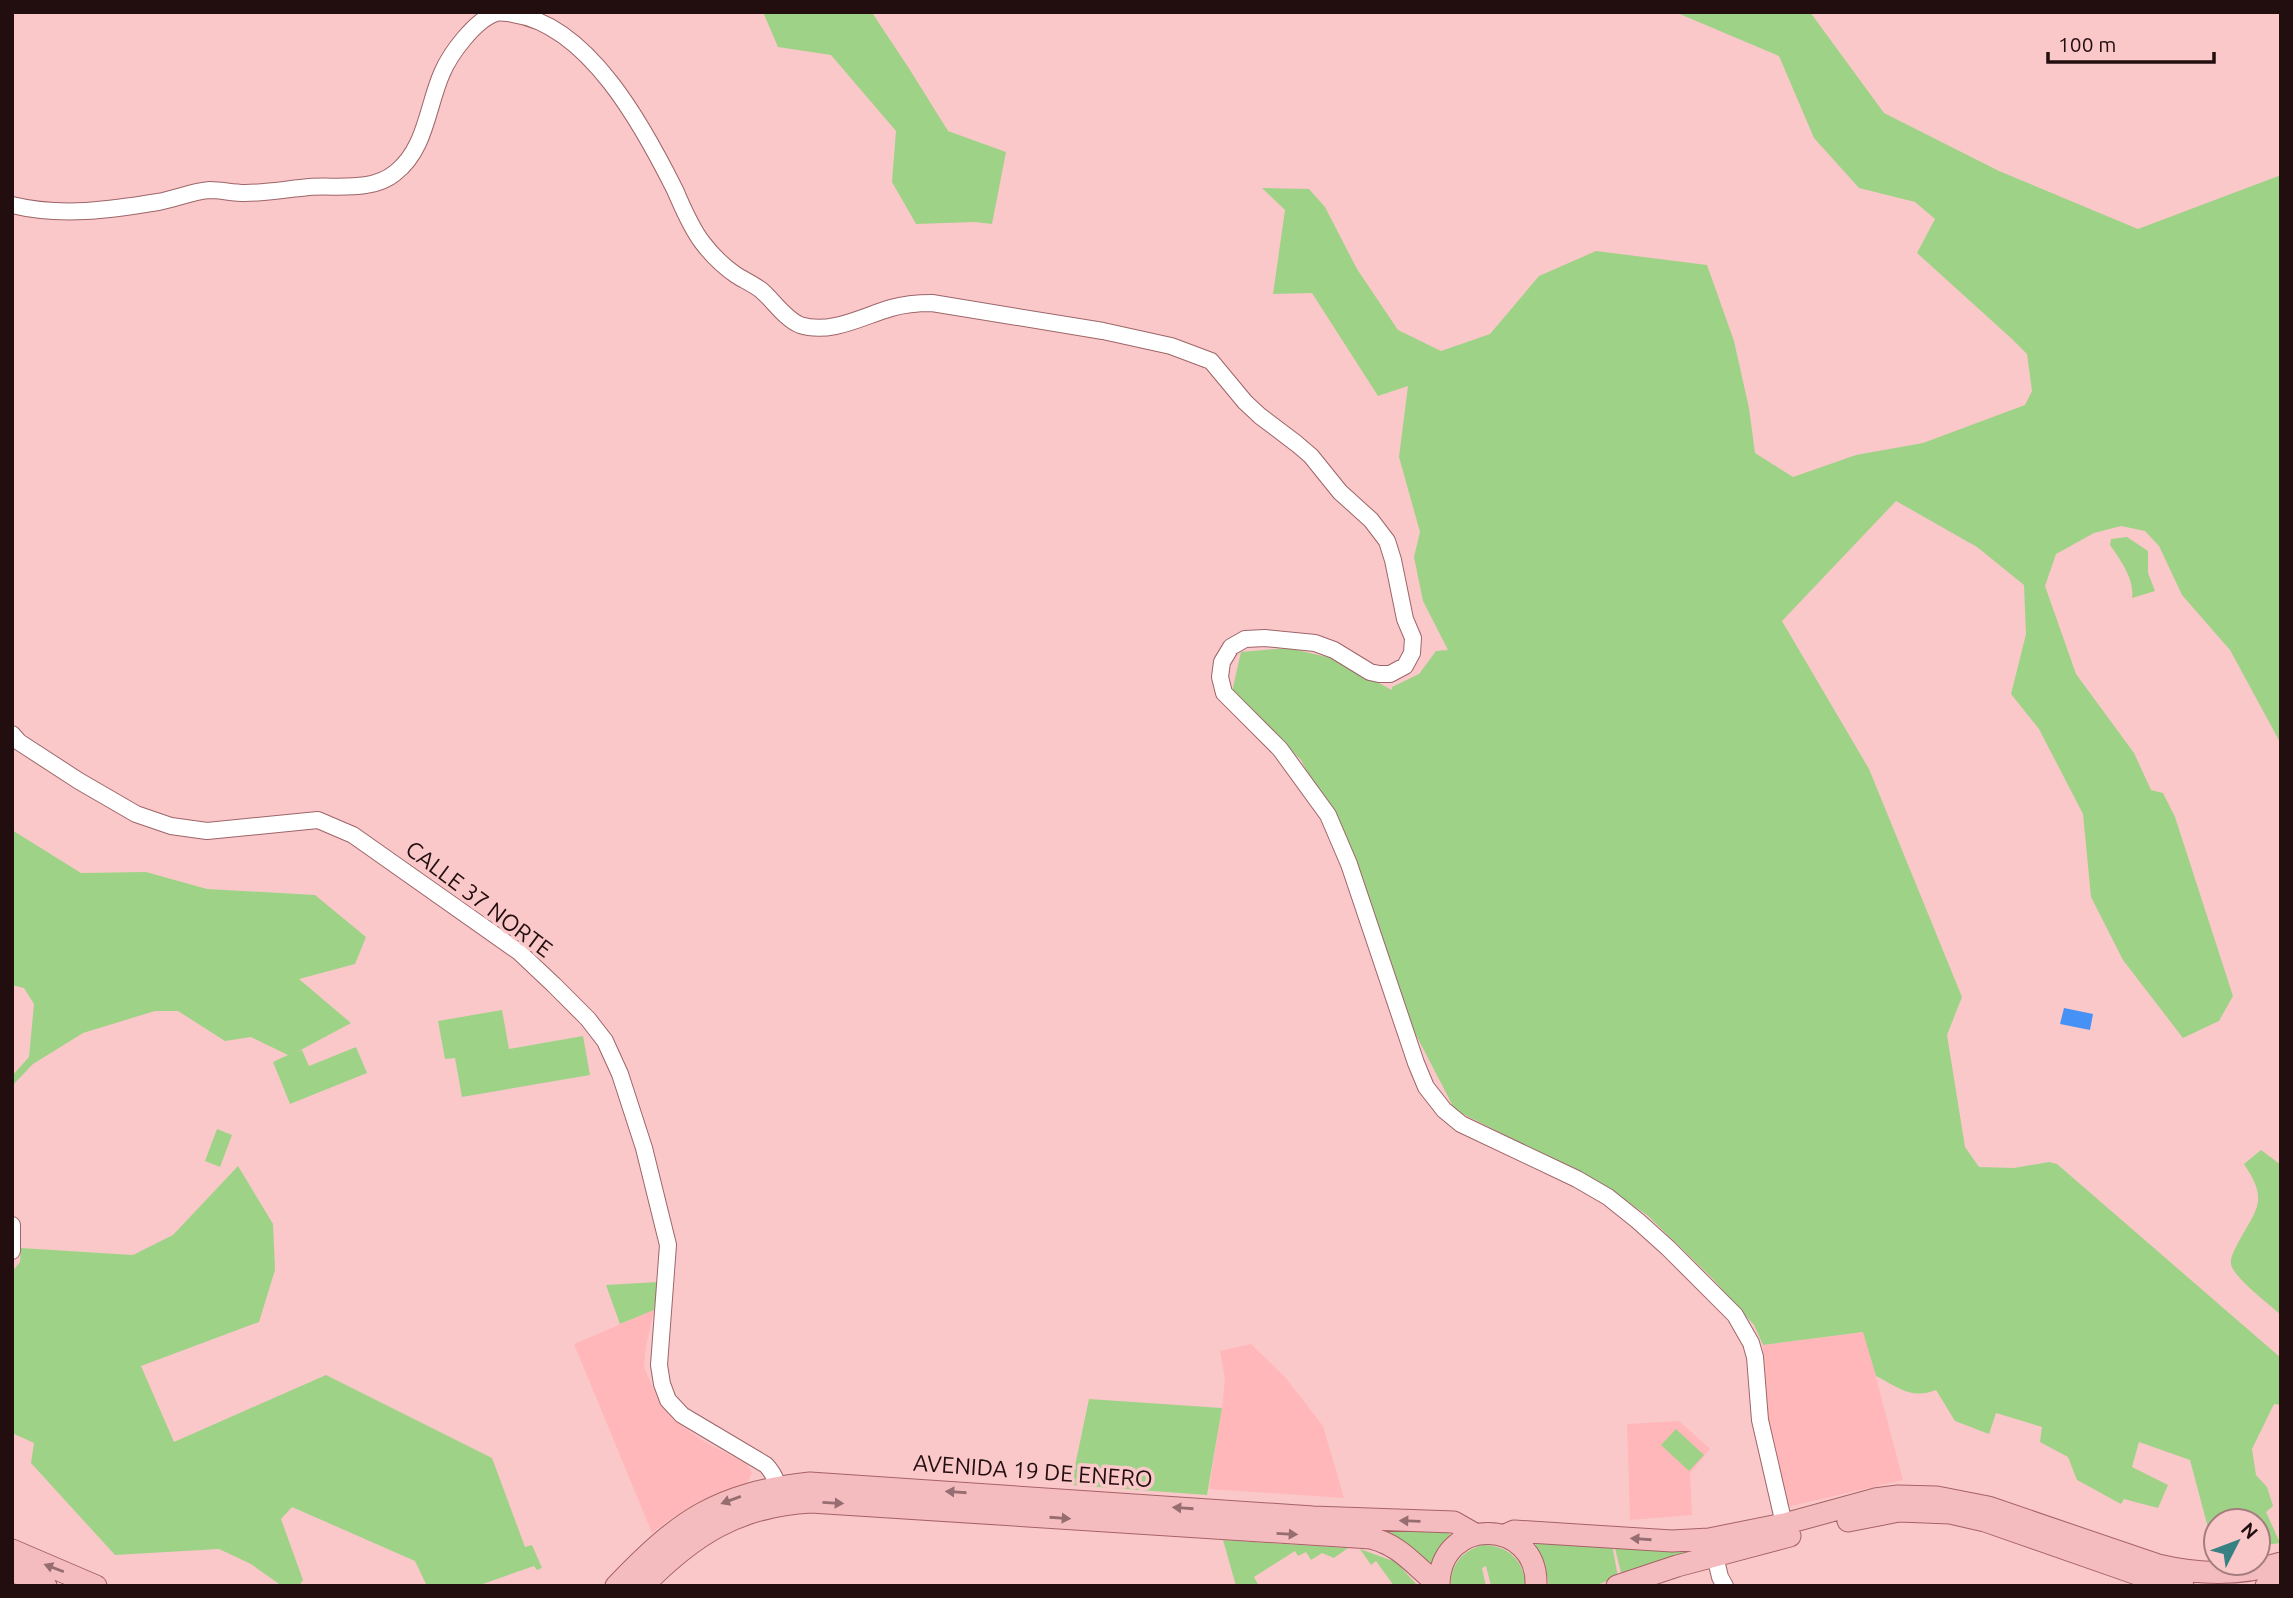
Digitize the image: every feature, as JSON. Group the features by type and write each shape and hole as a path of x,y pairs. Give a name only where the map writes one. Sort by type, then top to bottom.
{"main road":[{"name":"AVENIDA 19 DE ENERO","path":"643,1586 671,1557 703,1534 810,1483 1313,1517 1454,1522 1475,1534 1494,1533 1503,1536 1514,1531 1672,1541 1709,1539 1843,1515"},
{"name":"AVENIDA 19 DE ENERO","path":"617,1586 659,1543 693,1518 742,1496 778,1496 811,1502 1371,1538 1398,1548 1439,1585"},
{"path":"1617,1586 1843,1515 1875,1499 1898,1496 1937,1497 1988,1507 2179,1570 2236,1573 2281,1563"},
{"path":"1843,1515 1899,1511 1950,1513 1985,1521 2154,1580 2183,1586"},
{"path":"1439,1585 1445,1557 1458,1543 1475,1534"},
{"path":"1503,1536 1527,1552 1535,1570 1536,1586"},
{"path":"12,1550 96,1586"},
{"path":"12,1571 46,1586"},
{"path":"2266,1586 2281,1582"}],"street":[{"path":"12,205 66,213 161,201 207,190 245,193 380,182 400,169 424,132 441,74 457,48 480,23 497,13 513,14 536,19 558,31 581,51 625,101 642,127 689,222 702,242 734,274 759,289 799,324 818,327 845,324 891,308 913,303 932,303 1103,331 1171,346 1210,361 1245,402 1311,456 1340,492 1361,509 1382,534 1393,560 1405,619 1413,638 1412,653 1405,666 1390,674 1370,671 1334,650 1315,643 1265,638 1245,639 1231,647 1222,662 1220,677 1224,694 1280,749 1328,815 1349,864 1416,1063 1426,1087 1444,1111 1461,1124 1577,1179 1608,1197 1668,1248 1735,1315 1751,1343 1755,1357 1760,1420 1784,1524"},
{"name":"CALLE 37 NORTE","path":"12,734 19,742 125,808 171,826 207,831 318,820 352,835 519,952 555,985 605,1041 620,1074 644,1149 668,1245 659,1364 668,1400 682,1415 766,1465 774,1475 778,1496"},
{"path":"12,1225 12,1251"},
{"path":"1714,1556 1725,1586"}],"shaded area":[{"path":"654,1310 644,1367 660,1404 672,1419 705,1442 747,1464 752,1473 747,1483 699,1502 652,1533 574,1344"},
{"path":"1864,1332 1903,1480 1787,1507 1767,1416 1763,1345"},
{"path":"1251,1344 1285,1377 1323,1426 1344,1498 1209,1489 1225,1379 1220,1351"},
{"path":"1679,1421 1710,1449 1690,1473 1692,1515 1630,1520 1627,1424"}],"green space":[{"path":"763,12 873,14 948,131 1006,152 992,224 916,224 892,182 896,131 831,55 778,47"},
{"path":"1675,12 1810,12 1884,113 1999,171 2138,229 2281,175 2281,744 2230,650 2182,595 2159,546 2145,531 2121,526 2094,533 2056,554 2045,586 2076,674 2134,753 2151,790 2163,793 2175,817 2233,996 2219,1021 2183,1038 2123,960 2091,897 2083,814 2039,729 2011,694 2026,634 2024,585 1977,547 1896,501 1782,621 1869,769 1962,997 1947,1035 1965,1147 1979,1167 2014,1168 2049,1162 2057,1164 2281,1358 2281,1405 2274,1404 2252,1449 2256,1475 2267,1487 2272,1507 2202,1507 2190,1460 2139,1442 2132,1467 2168,1485 2158,1508 2124,1499 2121,1504 2077,1480 2068,1457 2040,1442 2042,1427 1996,1413 1989,1434 1955,1421 1936,1390 1912,1393 1876,1376 1863,1332 1763,1345 1754,1325 1712,1278 1647,1215 1591,1178 1455,1110 1414,1031 1358,871 1301,760 1232,692 1241,652 1288,648 1332,658 1392,690 1392,687 1419,674 1436,651 1448,650 1423,601 1414,557 1420,532 1399,457 1408,386 1378,396 1312,293 1273,294 1285,210 1262,188 1309,189 1325,207 1357,269 1398,330 1441,351 1490,334 1539,276 1596,251 1707,265 1734,341 1749,408 1755,453 1793,477 1856,455 1923,443 2025,405 2032,391 2027,354 1917,253 1935,219 1915,202 1859,188 1814,138 1779,56"},
{"path":"2127,537 2148,551 2148,573 2155,591 2132,598 2129,577 2110,545 2111,539"},
{"path":"12,830 81,873 146,872 207,889 315,895 366,937 355,964 299,979 351,1023 297,1052 302,1050 309,1066 356,1047 367,1073 290,1104 273,1062 288,1055 251,1037 225,1041 178,1011 155,1011 83,1033 33,1064 12,1086 12,1076 29,1057 34,1004 24,988 12,985"},
{"path":"502,1010 509,1049 583,1036 590,1075 462,1097 455,1058 445,1059 438,1021"},
{"path":"217,1129 232,1135 220,1167 205,1161"},
{"path":"2261,1150 2281,1165 2281,1315 2245,1283 2231,1264 2233,1253 2258,1204 2256,1187 2244,1164"},
{"path":"238,1166 273,1224 275,1270 259,1322 141,1366 174,1442 326,1375 492,1458 525,1547 532,1545 542,1568 537,1570 534,1566 477,1586 427,1586 415,1561 292,1507 281,1519 303,1580 299,1586 282,1586 251,1564 219,1549 115,1555 31,1463 34,1443 12,1433 12,1272 20,1262 21,1248 133,1255 173,1235"},
{"path":"658,1282 654,1310 620,1324 606,1285"},
{"path":"1089,1399 1222,1408 1207,1495 1071,1485"},
{"path":"1676,1429 1704,1455 1689,1471 1661,1445"},
{"path":"787,1492 1448,1532 1452,1538 1431,1567 1400,1543"},
{"path":"2272,1525 2280,1543 2272,1544"},
{"path":"1778,1532 1622,1577 1614,1544"},
{"path":"1223,1540 1348,1548 1334,1558 1322,1553 1311,1560 1306,1552 1298,1556 1295,1551 1254,1577 1259,1586 1236,1586"},
{"path":"1536,1540 1612,1544 1618,1577 1594,1586 1549,1586 1545,1563 1536,1546"},
{"path":"1483,1545 1500,1548 1513,1556 1522,1569 1525,1586 1491,1586 1486,1566 1482,1568 1486,1586 1451,1586 1455,1565 1469,1551"},
{"path":"1360,1549 1396,1562 1418,1586 1394,1586 1376,1561 1371,1565"}],"water":[{"path":"2064,1008 2093,1014 2090,1030 2060,1024"}]}
